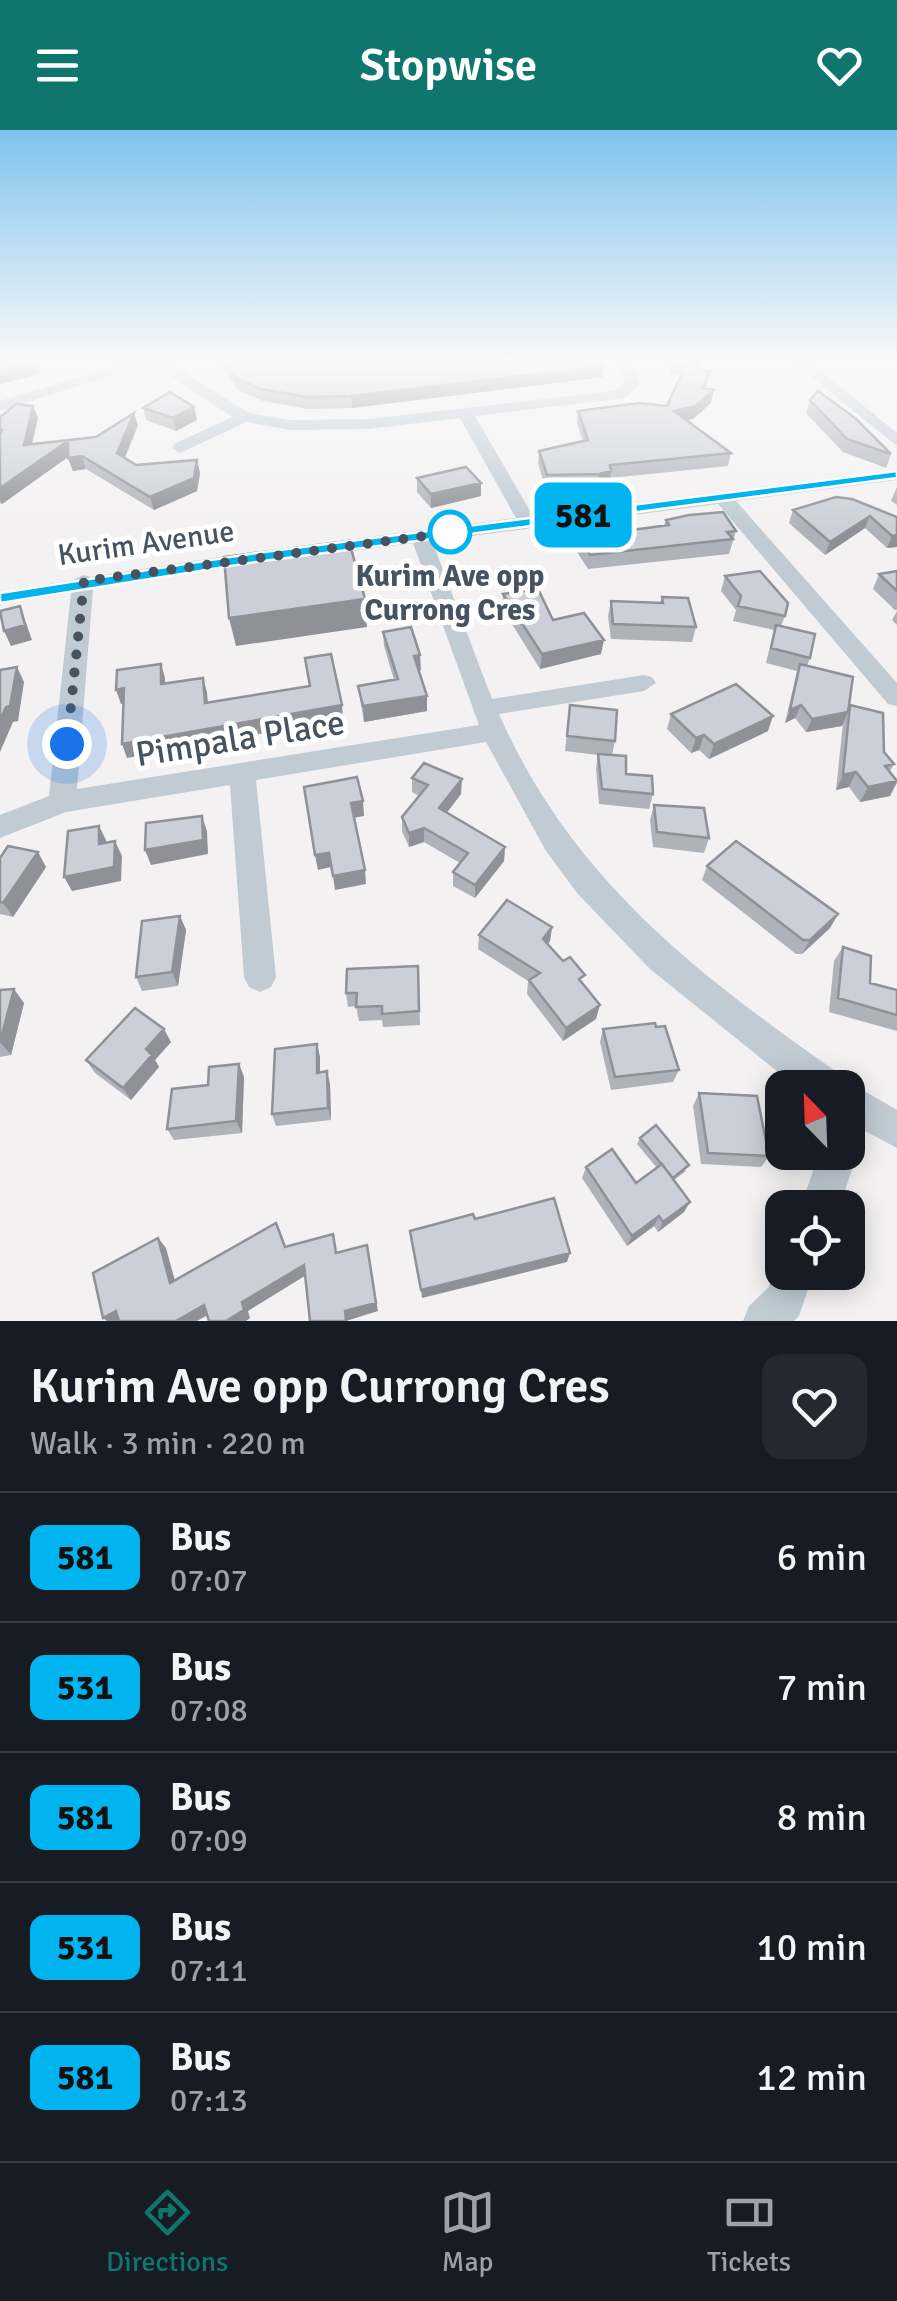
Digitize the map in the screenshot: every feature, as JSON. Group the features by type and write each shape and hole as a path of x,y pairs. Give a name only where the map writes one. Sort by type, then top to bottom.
{"street":[{"path":"180,448 239,419"},
{"path":"264,419 330,427 418,419"},
{"path":"469,419 527,522"},
{"path":"870,419 897,440"},
{"name":"Kurim Avenue","path":"0,598 84,581 897,475"},
{"path":"724,498 897,698"},
{"path":"420,536 490,720 528,800 588,884 635,935 711,1004 797,1070"},
{"path":"62,802 84,581"},
{"name":"Pimpala Place","path":"0,828 62,802 242,774 644,683"},
{"path":"242,774 260,977"},
{"path":"865,1116 897,1130"},
{"path":"764,1321 784,1301 788,1290"}],"building":[{"path":"0,419 30,419 24,445 96,437 132,419 117,453 136,465 197,460 194,478 150,497 82,456 68,458 68,441 0,488"},
{"path":"581,419 684,419 731,453 610,465 611,471 599,474 547,475 539,451 588,440"},
{"path":"828,419 856,419 891,454 847,439"},
{"path":"466,467 481,483 431,494 417,478"},
{"path":"836,497 852,499 897,517 897,535 892,536 870,516 830,542 793,510"},
{"path":"723,512 736,531 727,532 733,539 590,555 579,537 669,525 666,520"},
{"path":"349,541 365,599 229,618 224,557"},
{"path":"760,571 788,603 785,616 738,606 741,596 725,576"},
{"path":"897,571 897,591 879,574"},
{"path":"538,589 553,620 584,613 604,640 542,654 503,594"},
{"path":"662,597 688,598 696,627 613,624 611,601 663,603"},
{"path":"20,606 25,625 4,631 0,611"},
{"path":"776,625 815,634 810,658 771,648"},
{"path":"411,627 420,655 414,656 427,696 363,706 358,686 398,679 383,632"},
{"path":"331,654 342,705 122,744 124,688 116,690 117,670 161,664 161,684 203,678 205,703 310,686 305,658"},
{"path":"800,664 853,677 848,712 812,719 801,705 790,710"},
{"path":"17,667 10,706 0,720 0,670"},
{"path":"736,684 773,716 714,744 704,735 696,738 671,714"},
{"path":"570,705 617,710 615,741 567,736"},
{"path":"850,705 883,713 884,752 894,764 885,766 897,781 868,787 856,772 843,775"},
{"path":"598,754 626,756 626,774 652,776 653,794 602,789"},
{"path":"424,763 462,779 439,808 505,847 475,885 453,872 468,853 424,828 409,833 402,817 428,785 412,778"},
{"path":"357,777 363,801 351,803 365,870 333,876 329,853 315,855 304,787"},
{"path":"654,805 704,808 709,838 657,832"},
{"path":"202,816 203,840 145,850 146,823"},
{"path":"99,826 99,844 115,841 114,867 64,877 68,831"},
{"path":"736,841 838,914 810,940 803,940 707,866"},
{"path":"8,846 38,852 3,903 0,858"},
{"path":"507,900 552,927 543,939 563,961 570,957 585,975 579,979 600,1005 566,1028 529,980 540,973 479,935"},
{"path":"180,916 172,972 136,977 142,921"},
{"path":"843,947 871,956 870,983 897,990 897,1015 838,998"},
{"path":"418,966 419,1011 382,1014 382,1006 356,1007 357,993 346,993 347,969"},
{"path":"14,989 0,1042 0,990"},
{"path":"135,1008 164,1029 146,1049 152,1055 123,1088 86,1060"},
{"path":"655,1023 656,1027 665,1026 679,1070 615,1077 603,1029"},
{"path":"317,1044 317,1073 327,1071 328,1108 272,1114 275,1049"},
{"path":"239,1064 236,1121 167,1129 172,1089 208,1085 209,1067"},
{"path":"699,1093 757,1096 765,1156 708,1153"},
{"path":"656,1125 689,1165 673,1178 640,1138"},
{"path":"612,1149 636,1183 662,1164 690,1202 663,1222 659,1216 632,1236 586,1167"},
{"path":"554,1198 570,1253 421,1290 410,1231"},
{"path":"276,1223 285,1247 333,1234 336,1253 367,1245 376,1303 345,1311 346,1321 310,1321 304,1265 242,1302 244,1310 226,1321 209,1321 204,1305 176,1321 119,1321 116,1311 103,1318 93,1273 158,1238 170,1283"}],"bus line":[{"name":"581","path":"0,598 84,581 256,557 897,475"}],"place":[{"name":"Kurim Ave opp Currong Cres","path":"450,532"}],"route":[{"path":"67,744 84,581 456,532 450,532"}]}
